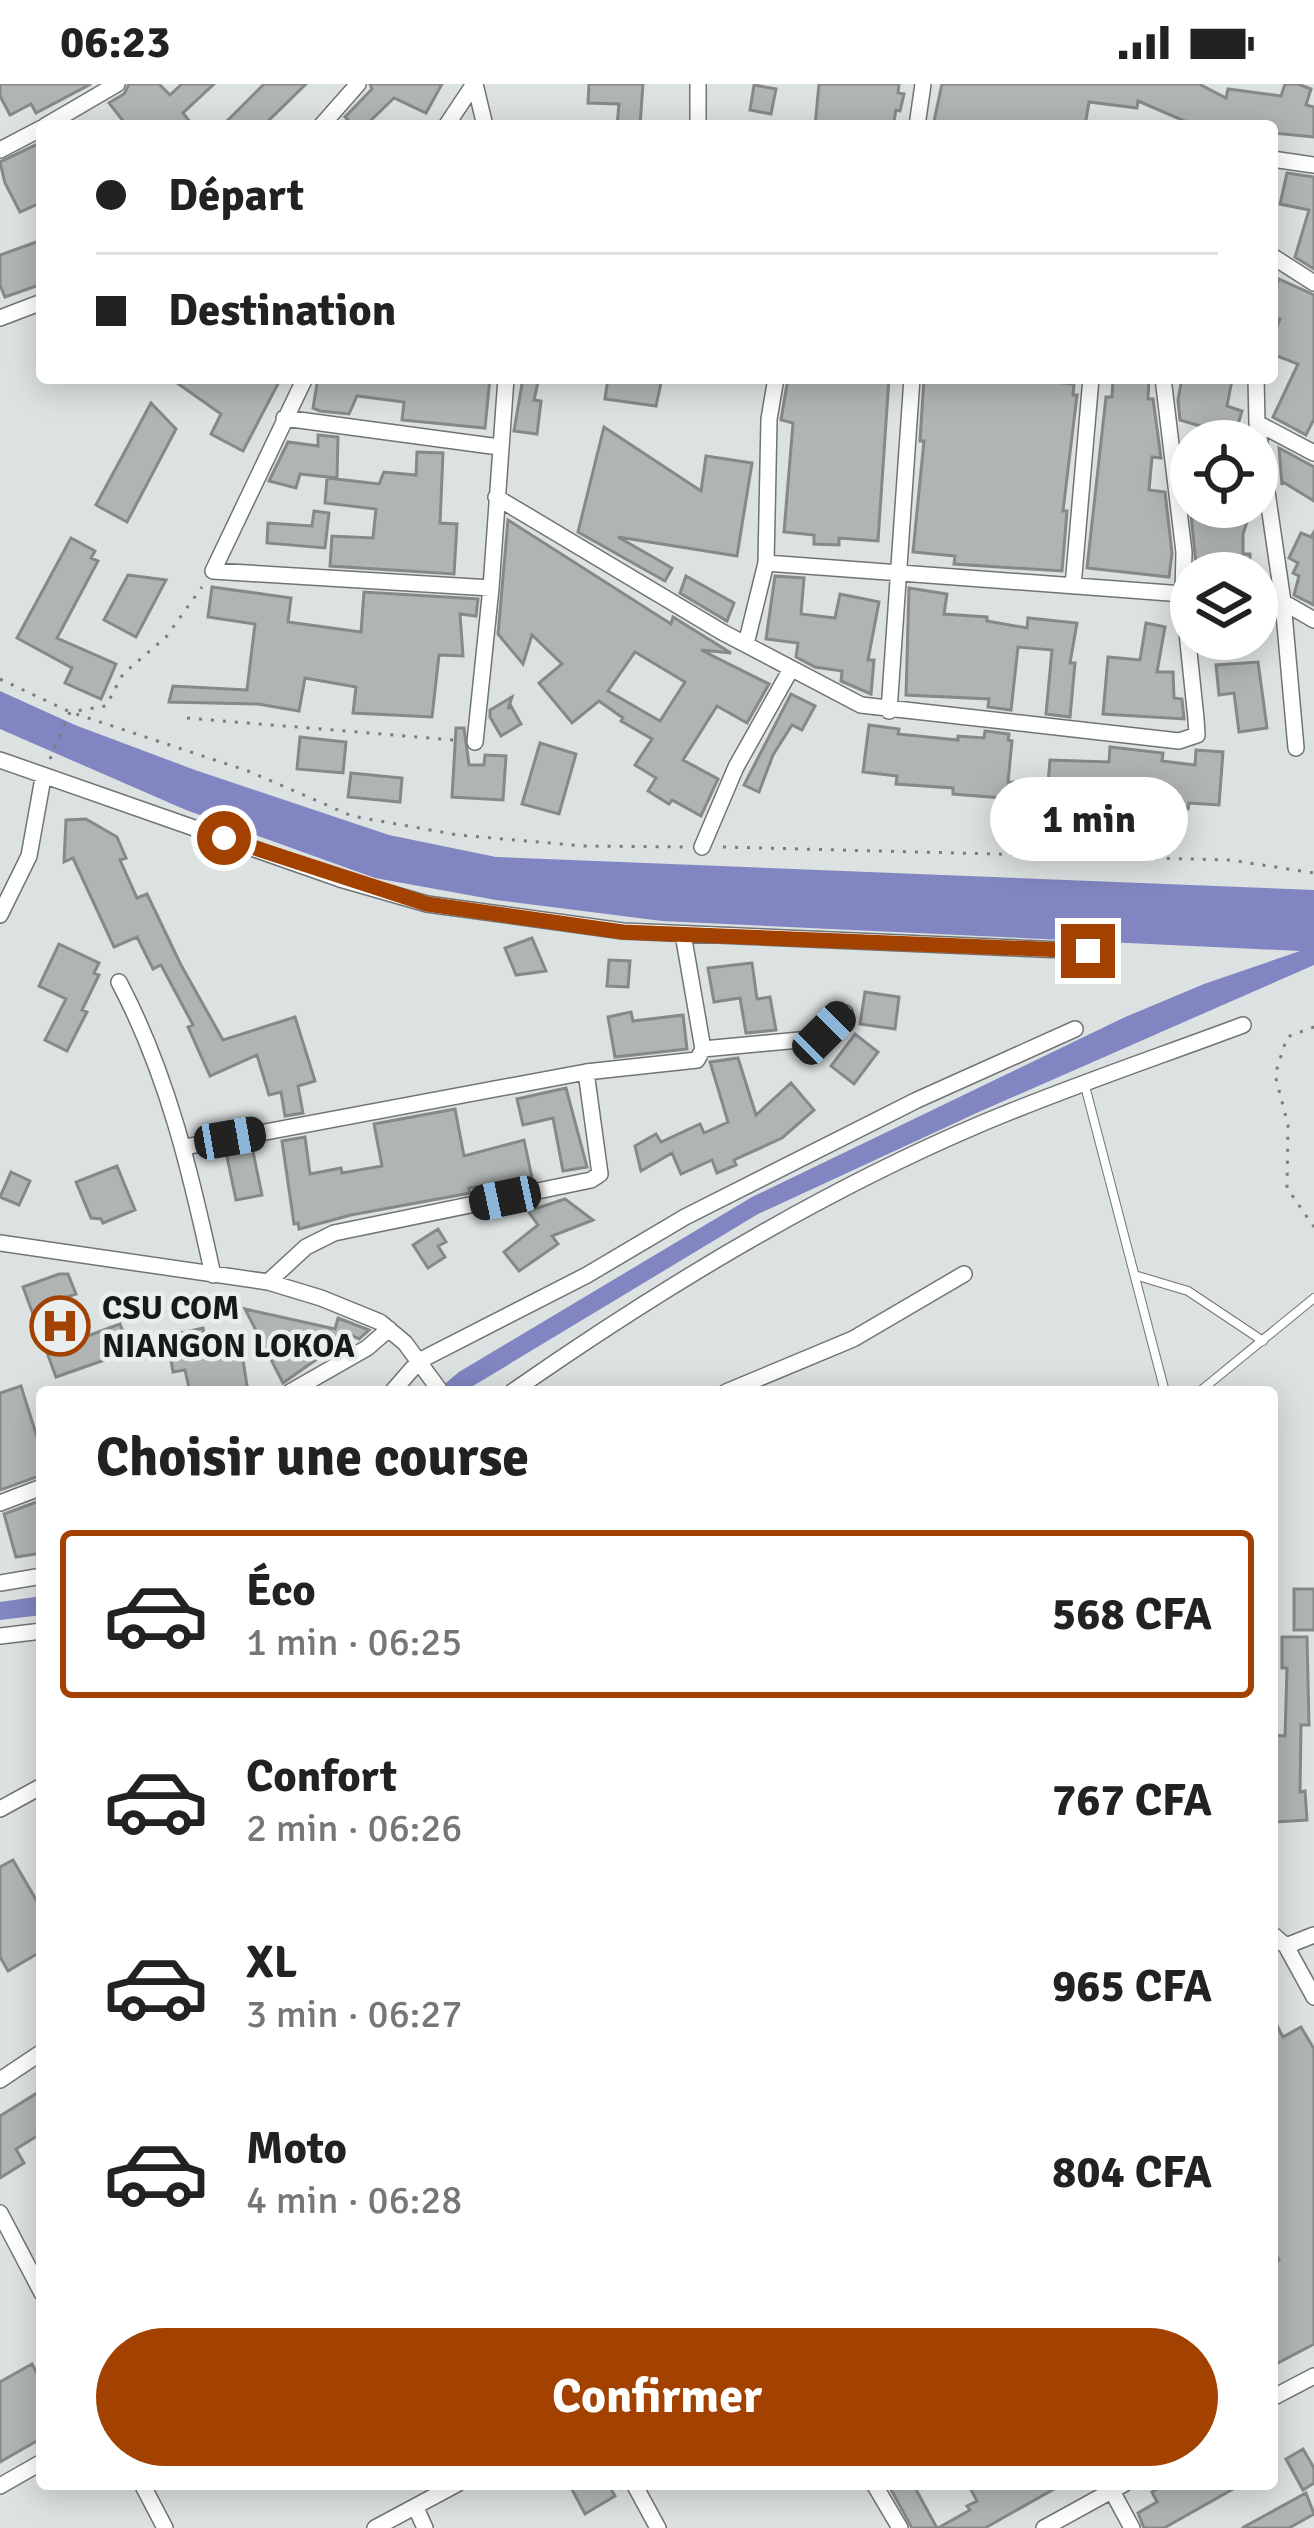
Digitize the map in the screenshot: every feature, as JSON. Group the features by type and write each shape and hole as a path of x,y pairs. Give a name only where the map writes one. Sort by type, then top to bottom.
{"street":[{"path":"56,120 117,84"},
{"path":"326,120 358,84"},
{"path":"450,120 475,84"},
{"path":"475,84 484,120"},
{"path":"698,84 698,120"},
{"path":"918,120 923,84"},
{"path":"0,150 36,131"},
{"path":"1278,160 1314,165"},
{"path":"1278,260 1314,283"},
{"path":"0,318 36,304"},
{"path":"302,384 213,571 491,588"},
{"path":"476,742 505,384"},
{"path":"746,644 766,563 769,419 775,384"},
{"path":"889,711 912,384"},
{"path":"1073,586 1090,384"},
{"path":"1164,384 1184,552"},
{"path":"1256,384 1257,420"},
{"path":"284,418 500,447"},
{"path":"1278,434 1314,453"},
{"path":"496,497 746,644 861,705 1179,741 1197,735 1190,660"},
{"path":"1272,528 1296,748"},
{"path":"766,563 1170,593"},
{"path":"1283,602 1314,620"},
{"path":"701,847 736,767 791,669"},
{"path":"0,760 340,879 427,904 623,932 1088,951"},
{"path":"0,915 29,856 43,778"},
{"path":"185,1147 586,1072 697,1060 703,1049 682,934"},
{"path":"119,982 140,1022 185,1147 213,1275"},
{"path":"703,1049 810,1039 845,1013"},
{"path":"521,1386 700,1268 832,1197 978,1125 1243,1025"},
{"path":"397,1386 419,1361 587,1275 685,1216 788,1162 1075,1029"},
{"path":"268,1282 306,1247 334,1233 591,1180 600,1174 600,1156 586,1072"},
{"path":"0,1243 268,1282 360,1312 389,1329 436,1386"},
{"path":"740,1386 853,1339 964,1274"},
{"path":"300,1386 367,1348 389,1329"},
{"path":"0,1502 36,1489"},
{"path":"0,1583 36,1577"},
{"path":"0,1636 36,1631"},
{"path":"0,1808 36,1789"},
{"path":"1286,1946 1314,1935"},
{"path":"1278,1939 1314,1997"},
{"path":"0,2080 36,2056"},
{"path":"0,2213 36,2282"},
{"path":"1278,2395 1314,2375"},
{"path":"0,2486 36,2465"},
{"path":"145,2490 165,2528"},
{"path":"375,2528 447,2490"},
{"path":"637,2490 658,2528"},
{"path":"878,2490 900,2528"},
{"path":"1044,2528 1114,2490"},
{"path":"1119,2490 1132,2528"},
{"path":"416,2508 425,2528"}],"lane":[{"path":"1085,1085 1164,1386"},
{"path":"1138,1276 1188,1291 1263,1341"},
{"path":"1207,1386 1314,1298"}],"path":[{"path":"69,714 106,706 123,674 166,637 213,571"},
{"path":"0,679 69,714 248,771 352,816 458,835 584,846 1230,860 1314,873"},
{"path":"51,757 69,714"},
{"path":"187,718 476,742"},
{"path":"1314,1028 1287,1037 1275,1075 1288,1125 1287,1188 1314,1227"}],"water":[{"path":"0,691 195,770 389,835 496,857 1314,890 1314,965 758,1214 473,1386 442,1386 752,1197 1123,1018 1300,951 662,921 496,900 375,878 186,810 0,729"},
{"path":"36,1597 36,1616 0,1620 0,1602"}],"building":[{"path":"0,84 91,84 36,113 31,104 10,115 0,96"},
{"path":"129,84 159,84 170,95 182,84 214,84 183,113 188,120 122,120 109,103 124,94"},
{"path":"264,84 306,84 269,120 228,120"},
{"path":"370,84 442,84 426,113 394,98 371,120 348,120 345,117 372,89"},
{"path":"589,84 643,84 640,120 618,120 619,104 588,103"},
{"path":"819,84 899,84 898,93 904,94 894,120 816,120"},
{"path":"942,84 1199,84 1226,98 1228,89 1281,96 1285,84 1298,84 1311,89 1306,105 1314,107 1314,137 1278,134 1278,120 1182,120 1138,101 1137,108 1089,102 1086,120 934,120"},
{"path":"754,85 776,89 771,114 750,110"},
{"path":"36,145 36,205 20,212 0,162"},
{"path":"1287,173 1314,177 1314,269 1295,257 1309,210 1280,204"},
{"path":"36,242 36,286 5,297 0,255"},
{"path":"1278,281 1314,295 1314,419 1306,435 1273,417 1298,364 1278,356"},
{"path":"178,384 278,384 243,451 211,434 221,414"},
{"path":"317,384 489,384 485,428 402,420 404,402 357,396 349,414 313,408"},
{"path":"522,384 538,384 534,400 541,401 537,434 514,431"},
{"path":"607,384 661,384 656,406 605,399"},
{"path":"787,384 889,384 878,541 839,538 839,545 814,544 814,535 784,532 793,423 781,420"},
{"path":"924,384 1074,384 1073,395 1077,395 1063,511 1067,511 1062,571 954,564 955,556 913,552 924,441 920,441"},
{"path":"1113,384 1149,384 1161,458 1152,457 1149,490 1165,492 1172,552 1169,577 1087,568 1106,397 1112,397"},
{"path":"1181,384 1231,384 1227,406 1242,411 1239,420 1180,420"},
{"path":"151,403 176,429 127,522 96,505"},
{"path":"604,427 701,491 706,456 752,463 737,556 618,537 672,568 665,581 578,532"},
{"path":"318,435 338,437 337,478 300,474 296,488 269,481 288,442 318,446"},
{"path":"1279,448 1314,467 1314,501 1282,485"},
{"path":"417,452 443,453 440,523 457,524 454,574 330,566 332,536 373,538 376,509 325,503 327,478 379,484 384,472 416,475"},
{"path":"314,511 329,513 325,548 267,543 268,523 312,526"},
{"path":"508,520 671,624 673,617 731,653 701,650 769,684 747,723 717,706 683,760 718,779 701,816 648,791 656,778 635,765 652,739 599,701 572,723 539,683 562,664 532,635 523,664 498,634","holes":["635,652 685,682 660,721 608,691"]},
{"path":"1192,528 1245,528 1243,552 1195,552"},
{"path":"1314,532 1314,605 1294,595 1299,576 1293,573 1298,563 1289,558 1301,533 1311,537"},
{"path":"71,538 95,551 91,558 98,561 57,638 116,664 101,699 65,683 72,668 17,638"},
{"path":"128,575 166,580 136,637 104,620"},
{"path":"686,576 734,603 727,621 680,593"},
{"path":"775,576 804,578 801,614 835,618 840,594 879,602 868,660 874,660 871,694 841,681 842,671 815,667 796,657 798,643 766,639"},
{"path":"212,587 291,598 288,622 361,632 364,592 478,599 476,616 460,614 463,656 439,655 432,717 353,713 356,687 305,678 299,711 258,704 169,702 173,686 247,690 255,624 208,617"},
{"path":"909,588 947,594 944,614 987,617 987,621 1027,628 1028,618 1077,623 1070,663 1075,663 1070,717 1046,714 1052,650 1018,647 1011,710 988,707 989,699 906,695"},
{"path":"1146,623 1165,627 1157,672 1173,672 1174,698 1182,699 1184,719 1103,714 1108,657 1140,660"},
{"path":"1258,662 1267,728 1239,732 1234,693 1219,695 1216,665"},
{"path":"791,694 815,706 802,730 792,725 773,755 759,792 744,785"},
{"path":"512,697 508,709 511,706 521,724 501,736 490,710"},
{"path":"869,725 899,729 898,734 958,740 958,736 984,738 985,731 1009,734 1008,782 1048,784 1050,760 1109,762 1110,747 1163,753 1162,761 1195,765 1196,750 1223,752 1219,805 1163,807 1164,797 1127,793 1125,808 953,794 953,788 896,784 897,776 863,772"},
{"path":"456,728 464,728 469,765 484,765 485,755 506,756 503,800 452,797"},
{"path":"300,737 346,742 343,773 297,769"},
{"path":"540,743 576,754 559,814 522,804"},
{"path":"351,773 402,778 400,802 348,797"},
{"path":"86,819 117,837 126,858 120,860 137,898 147,894 223,1040 295,1017 315,1081 298,1086 303,1113 285,1116 281,1092 269,1095 257,1055 210,1076 188,1027 193,1025 161,965 153,969 137,937 114,947 73,858 64,862 66,820"},
{"path":"532,938 546,971 516,975 505,948"},
{"path":"59,944 99,963 94,973 99,975 82,1010 87,1012 67,1051 45,1040 66,999 39,986"},
{"path":"609,960 630,961 628,987 607,986"},
{"path":"752,963 757,999 770,997 776,1030 746,1033 740,998 714,1002 708,968"},
{"path":"865,992 899,997 895,1029 860,1024"},
{"path":"631,1012 633,1021 683,1015 687,1049 615,1057 608,1017"},
{"path":"855,1034 878,1052 854,1084 831,1066"},
{"path":"738,1058 756,1115 791,1083 814,1110 782,1138 717,1173 712,1160 681,1174 672,1153 641,1171 635,1146 656,1134 661,1142 700,1124 704,1133 728,1122 710,1062"},
{"path":"566,1088 587,1167 563,1171 553,1118 523,1125 517,1099"},
{"path":"455,1109 464,1156 524,1140 532,1178 469,1188 470,1193 299,1229 294,1224 282,1141 305,1137 310,1174 382,1166 374,1124"},
{"path":"252,1147 262,1195 236,1200 226,1152"},
{"path":"117,1166 135,1210 103,1223 91,1218 76,1182"},
{"path":"11,1172 30,1181 19,1205 0,1197"},
{"path":"565,1199 593,1220 552,1236 558,1244 519,1271 504,1252 538,1225 528,1211"},
{"path":"438,1229 446,1242 438,1246 445,1257 428,1268 413,1245"},
{"path":"68,1274 76,1294 67,1297 82,1338 120,1324 130,1351 56,1377 23,1287"},
{"path":"245,1309 335,1329 338,1318 369,1330 359,1339 351,1335 283,1383"},
{"path":"203,1328 207,1350 240,1341 247,1386 189,1386 185,1370 173,1372 167,1336"},
{"path":"21,1386 36,1434 36,1477 0,1490 0,1393"},
{"path":"36,1502 36,1554 16,1557 4,1514"},
{"path":"1294,1589 1314,1589 1314,1630 1294,1630"},
{"path":"1282,1637 1307,1637 1309,1725 1301,1725 1300,1792 1305,1791 1307,1820 1278,1822 1278,1735 1285,1736 1287,1668 1282,1668"},
{"path":"13,1860 36,1900 36,1955 8,1971 0,1957 0,1867"},
{"path":"1278,2027 1283,2037 1301,2027 1314,2049 1314,2344 1278,2363"},
{"path":"36,2094 36,2137 16,2149 24,2163 0,2178 0,2116"},
{"path":"32,2364 36,2371 36,2441 0,2462 0,2382"},
{"path":"1303,2449 1314,2468 1314,2483 1303,2490 1286,2459"},
{"path":"572,2490 612,2490 615,2496 585,2514"},
{"path":"891,2490 916,2490 937,2528 912,2528"},
{"path":"971,2490 1052,2490 985,2528 938,2528 977,2501"},
{"path":"1231,2490 1164,2528 1144,2528 1138,2513 1157,2502 1152,2492"},
{"path":"1306,2493 1314,2514 1289,2528 1242,2528"}],"place":[{"name":"CSU COM NIANGON LOKOA","path":"60,1326"}],"route":[{"path":"224,838 427,904 623,932 1088,951"}]}
